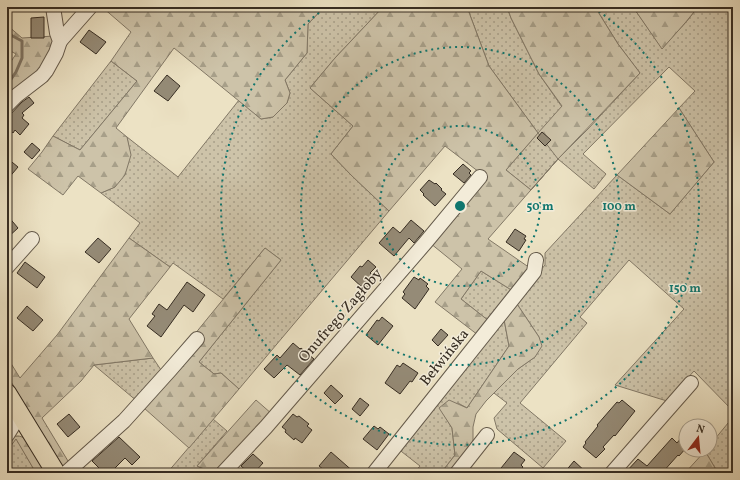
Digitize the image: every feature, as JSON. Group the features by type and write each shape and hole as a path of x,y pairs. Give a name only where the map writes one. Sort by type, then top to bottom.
{"main road":[{"path":"7,393 13,425 56,473"}],"street":[{"path":"53,7 56,33 60,41"},
{"path":"7,105 42,76 54,58 60,41 90,7"},
{"name":"Onufrego Zagłoby","path":"223,473 266,427 426,242 480,177"},
{"path":"7,267 32,239"},
{"name":"Bełwińska","path":"374,473 534,272 536,260"},
{"path":"66,473 124,421 197,339"},
{"path":"612,473 691,383"},
{"path":"457,473 487,434"}],"green space":[{"path":"102,7 324,7 308,24 307,53 285,80 290,93 287,103 273,117 261,119 174,48 116,128 127,137 131,155 125,175 115,187 101,193 78,176 63,195 28,169 53,136 80,150 137,81 111,61 131,32"},
{"path":"324,7 383,7 335,58 310,88 353,126 331,154 389,211 239,389 221,373 214,374 199,362 281,260 265,248 223,299 173,263 170,267 129,238 140,223 101,193 115,187 130,155 127,137 178,177 239,100 261,119 273,117 287,103 290,93 285,80 307,53 308,24"},
{"path":"383,7 467,7 489,66 538,133 506,170 531,190 488,239 530,268 513,291 481,271 461,299 489,321 478,335 435,302 462,269 430,243 479,172 445,146 389,211 331,154 353,126 310,88 335,58"},
{"path":"467,7 507,7 539,74 562,107 558,159 531,190 506,170 538,133 489,66"},
{"path":"507,7 595,7 618,44 640,73 558,159 538,133 562,106 539,74"},
{"path":"595,7 633,7 662,48 698,7 733,7 733,411 694,371 667,401 615,385 684,309 629,260 580,317 587,323 520,403 566,441 543,468 497,429 494,418 507,403 494,393 518,369 535,357 539,337 515,301 545,265 545,253 617,175 670,214 714,162 679,108 695,91 669,67 583,154 606,174 594,189 558,159 640,73 618,44"},
{"path":"633,7 698,7 662,49"},
{"path":"7,25 22,38 54,36 48,62 7,102 8,66 16,54 7,49"},
{"path":"111,61 137,81 80,150 53,136"},
{"path":"679,108 714,162 670,214 617,175"},
{"path":"129,238 170,267 129,319 153,358 94,365 81,381 42,418 71,466 64,469 7,375 7,357 20,378 57,335"},
{"path":"265,248 281,260 199,362 214,374 221,373 239,389 189,448 144,408 194,335"},
{"path":"481,271 513,291 489,321 461,299"},
{"path":"515,301 539,337 542,346 535,357 518,369 486,401 476,414 473,427 473,444 449,473 441,473 455,455 452,428 439,408 449,400 467,408 509,346 503,314"},
{"path":"503,314 509,346 467,408 458,403 440,408 452,428 455,455 441,473 414,473 420,466 397,448"},
{"path":"153,358 163,373 138,402 94,365"},
{"path":"256,400 272,414 219,473 214,473 197,466"},
{"path":"733,417 733,473 718,473 709,458 718,458 718,435"},
{"path":"213,419 227,431 197,466 214,473 167,473"},
{"path":"14,436 25,438 48,473 36,473 16,439 7,451 7,442"},
{"path":"16,438 36,473 7,473 7,451"},
{"path":"699,458 709,458 718,473 685,473"}],"building":[{"path":"44,17 44,38 31,38 31,18"},
{"path":"89,30 106,42 96,54 80,42"},
{"path":"167,75 180,86 168,101 154,91"},
{"path":"29,97 34,103 22,113 24,115 22,118 29,124 20,135 15,130 13,133 7,128 7,118 22,102"},
{"path":"542,132 551,140 545,146 537,138"},
{"path":"32,143 40,150 32,159 24,152"},
{"path":"7,158 18,167 7,180"},
{"path":"463,164 471,171 469,173 471,175 464,183 453,174"},
{"path":"429,180 435,184 436,183 446,194 435,206 423,195 424,194 420,190"},
{"path":"7,215 18,228 7,238"},
{"path":"411,220 424,231 414,243 409,238 394,256 379,243 393,227 400,233"},
{"path":"515,229 526,236 524,239 526,240 519,251 506,242"},
{"path":"98,238 111,249 99,263 85,252"},
{"path":"368,260 376,267 370,273 376,278 365,290 351,277 360,266 362,267"},
{"path":"25,262 45,277 37,288 17,273"},
{"path":"414,277 419,280 420,278 428,284 426,286 429,289 415,309 402,298 405,294 403,292"},
{"path":"187,282 205,295 193,312 184,305 161,337 147,326 155,316 152,314 159,304 167,310"},
{"path":"27,306 43,320 33,331 17,318"},
{"path":"382,317 393,326 378,345 366,335 377,320 379,321"},
{"path":"441,329 448,335 438,346 432,340"},
{"path":"293,343 314,359 300,375 287,365 274,378 264,369 277,355 280,358"},
{"path":"403,363 418,373 412,382 410,381 400,394 385,383 397,365 400,367"},
{"path":"331,385 343,396 335,404 324,393"},
{"path":"360,398 369,405 360,416 352,409"},
{"path":"622,400 635,411 615,436 614,435 603,447 605,449 596,458 583,447 586,443 585,442 598,426 597,425 617,402 619,403"},
{"path":"69,414 80,427 68,437 57,424"},
{"path":"293,414 297,417 299,416 309,424 307,426 312,430 302,443 295,438 294,440 282,427"},
{"path":"374,426 378,429 380,427 389,434 377,450 363,439"},
{"path":"119,437 140,457 132,465 125,458 110,473 104,473 92,461"},
{"path":"672,438 677,443 678,442 678,455 662,473 625,473 638,459 647,466"},
{"path":"331,452 355,473 328,473 319,466"},
{"path":"514,452 525,460 521,465 523,467 518,473 497,473"},
{"path":"253,454 263,463 254,473 249,473 241,466"},
{"path":"574,461 587,473 564,473"}],"waterway":[{"path":"7,33 22,41 22,58 16,72 7,85"}]}
